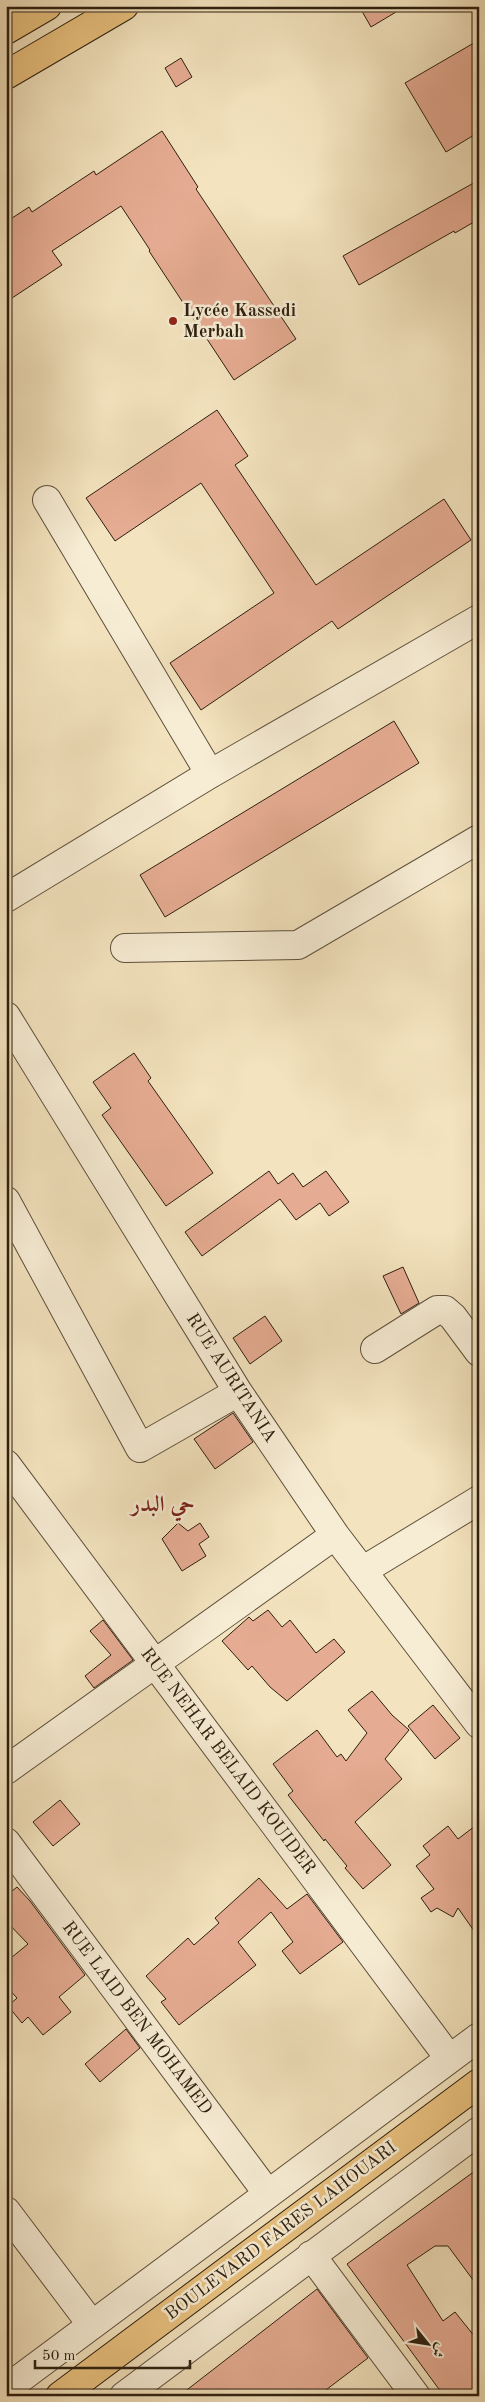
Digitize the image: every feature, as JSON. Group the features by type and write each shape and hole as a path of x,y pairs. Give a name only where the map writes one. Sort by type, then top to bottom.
{"main road":[{"path":"6,30 47,6"},
{"path":"6,75 124,6"},
{"name":"BOULEVARD FARES LAHOUARI","path":"60,2396 479,2083"}],"street":[{"path":"47,500 210,774"},
{"path":"6,898 210,774 479,618"},
{"path":"125,948 298,945 479,839"},
{"name":"RUE AURITANIA","path":"6,1016 238,1392 335,1535 479,1724"},
{"path":"7,1202 140,1448 238,1392"},
{"path":"374,1349 438,1310 445,1310 453,1317 479,1352"},
{"name":"RUE NEHAR BELAID KOUIDER","path":"6,1464 449,2058"},
{"path":"362,1571 479,1500"},
{"path":"6,1770 335,1535"},
{"name":"RUE LAID BEN MOHAMED","path":"6,1842 268,2194"},
{"path":"6,2389 479,2036"},
{"path":"131,2394 311,2255 479,2131"},
{"path":"6,2210 92,2325"},
{"path":"311,2255 416,2396"}],"building":[{"path":"359,6 406,6 371,27"},
{"path":"479,40 479,132 446,152 405,83"},
{"path":"181,58 192,77 176,87 165,68"},
{"path":"162,131 198,187 196,189 296,339 234,380 121,206 52,251 62,265 6,302 6,222 29,207 32,212 94,171 96,175"},
{"path":"479,180 479,219 455,233 454,231 359,285 343,256"},
{"path":"217,410 248,456 235,465 316,585 444,499 471,540 338,629 332,621 201,710 170,663 274,593 201,483 115,541 86,498"},
{"path":"394,721 419,763 165,917 140,875"},
{"path":"134,1053 151,1078 148,1081 213,1173 166,1206 102,1115 111,1108 93,1082"},
{"path":"269,1171 278,1184 293,1173 303,1187 326,1171 349,1202 329,1216 320,1203 296,1220 280,1199 202,1256 185,1232"},
{"path":"403,1267 419,1303 401,1314 383,1276"},
{"path":"265,1316 282,1341 250,1364 233,1338"},
{"path":"233,1413 253,1442 215,1469 194,1439"},
{"path":"178,1523 188,1531 200,1523 209,1537 199,1544 206,1556 182,1571 162,1539"},
{"path":"268,1610 282,1627 290,1620 316,1653 334,1639 345,1652 287,1701 270,1687 252,1666 248,1670 222,1641 249,1617 253,1621"},
{"path":"103,1620 133,1660 94,1688 85,1676 111,1655 90,1631"},
{"path":"372,1691 392,1715 409,1730 385,1759 402,1779 355,1822 391,1865 363,1889 345,1868 347,1866 325,1839 324,1841 288,1795 293,1791 273,1764 317,1730 337,1757 341,1754 346,1761 367,1733 348,1710"},
{"path":"433,1705 460,1738 435,1759 408,1726"},
{"path":"60,1800 80,1824 53,1846 33,1822"},
{"path":"479,1823 479,1938 458,1908 453,1917 437,1908 431,1912 421,1898 434,1889 416,1866 430,1855 423,1846 448,1826 458,1839"},
{"path":"259,1878 287,1909 307,1894 343,1942 300,1974 282,1951 293,1942 271,1912 238,1942 256,1965 179,2025 161,2002 166,1999 146,1976 188,1938 194,1945 219,1923 215,1918"},
{"path":"17,1887 30,1901 85,1975 59,1997 71,2012 43,2035 28,2017 22,2023 8,2006 17,1998 6,1986 6,1962 28,1944 6,1921 6,1896"},
{"path":"126,2029 140,2048 100,2082 85,2064"},
{"path":"479,2168 479,2288 448,2246 435,2246 407,2265 443,2321 455,2312 479,2342 479,2396 444,2396 347,2264"},
{"path":"317,2289 368,2358 318,2396 179,2396"}],"place":[{"name":"Lycée Kassedi Merbah","path":"173,321"}],"district":[{"name":"حي البدر","path":"163,1505"}]}
